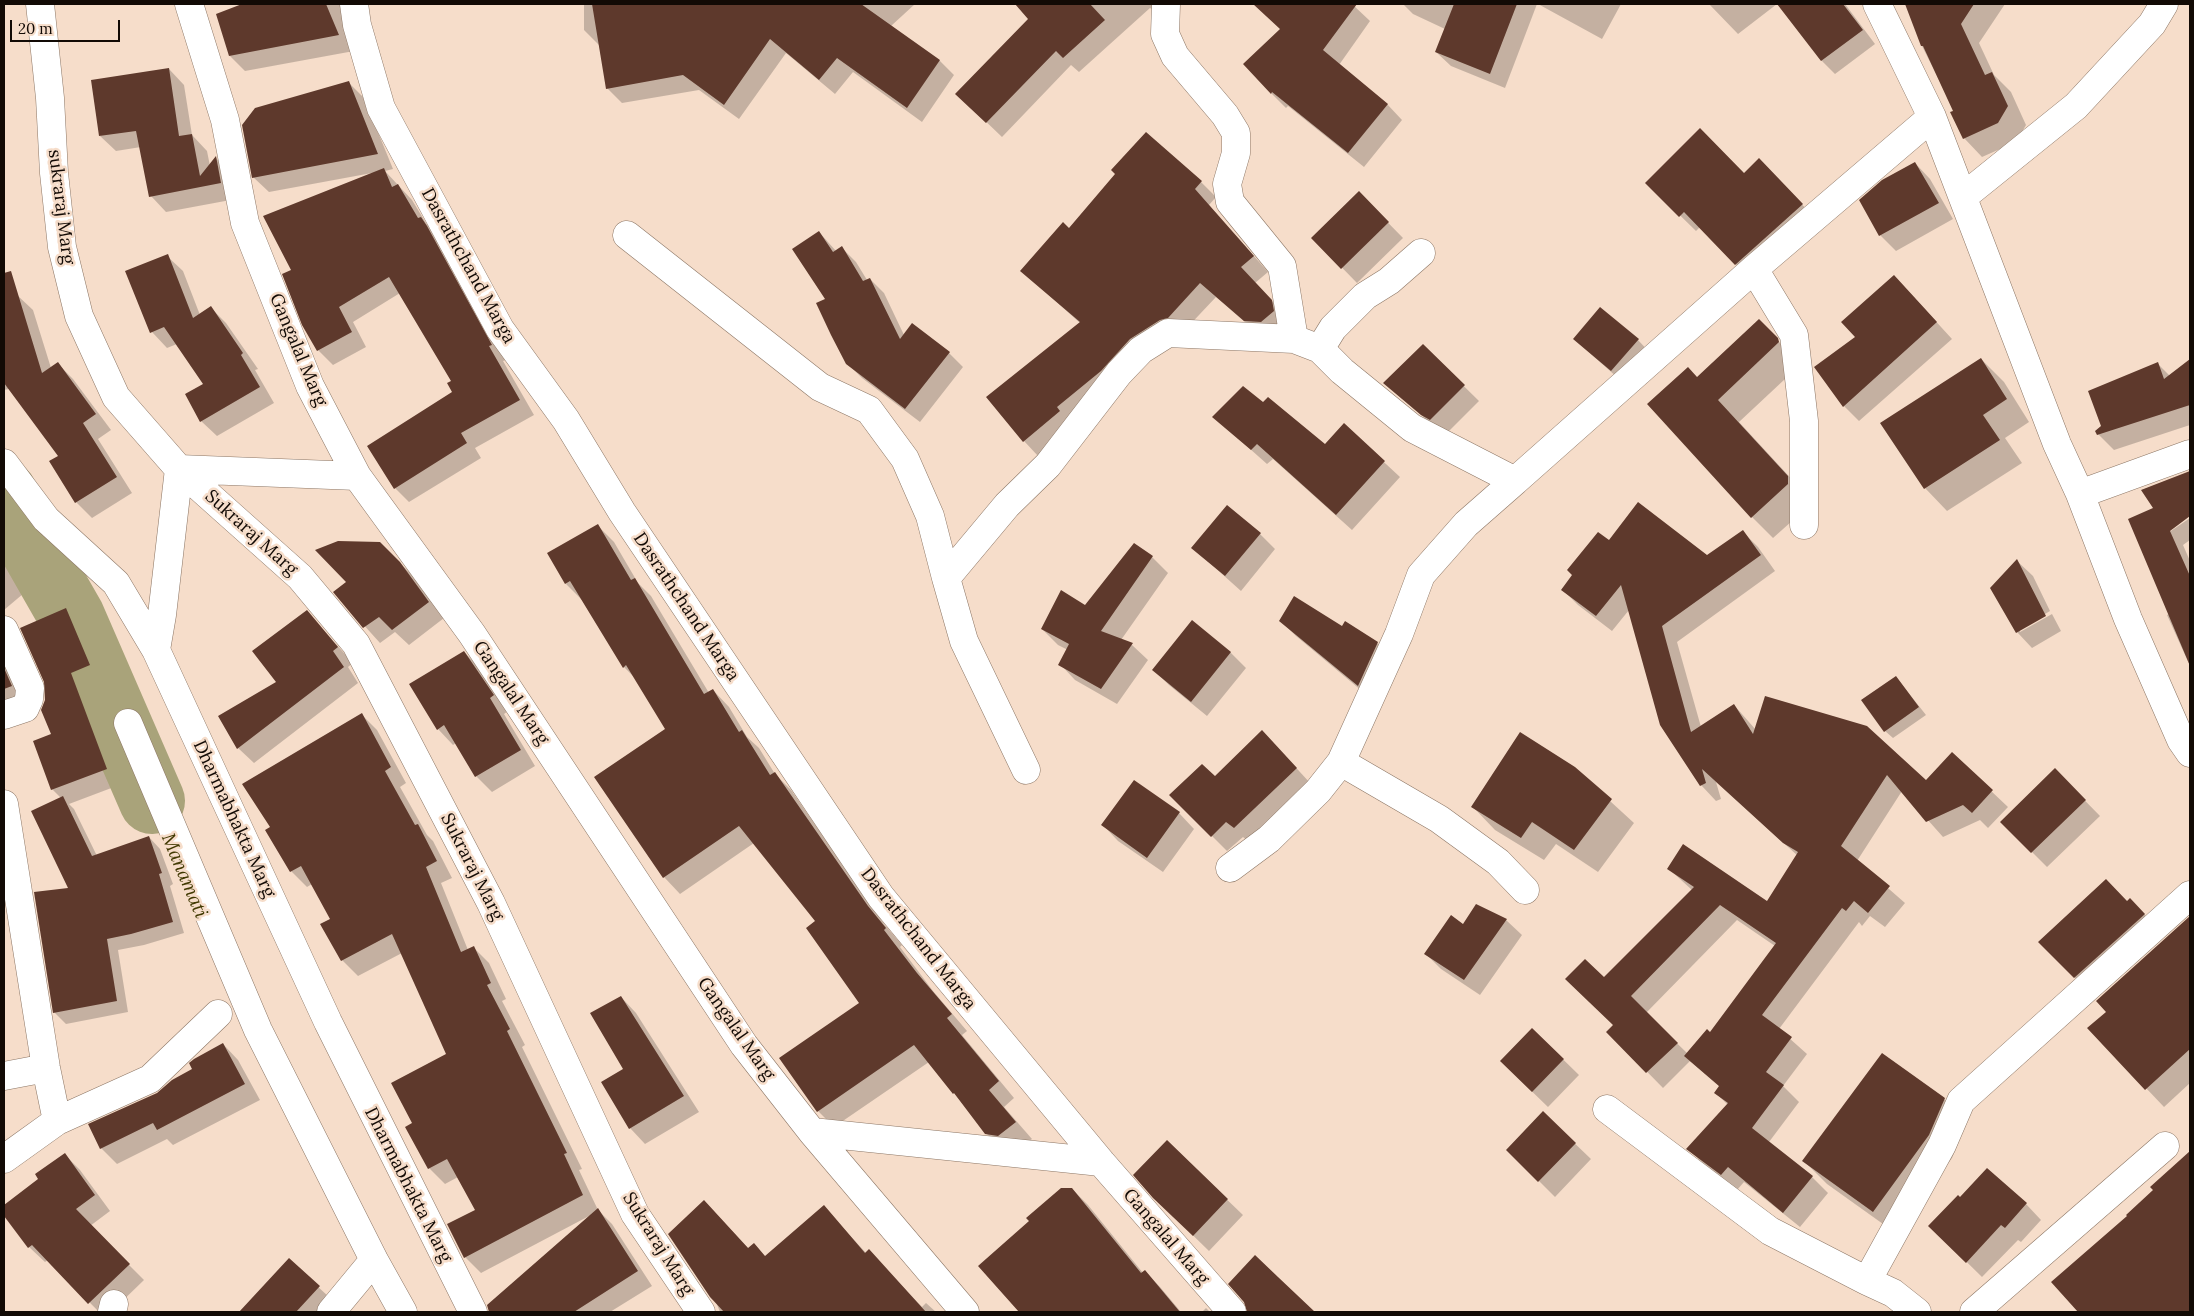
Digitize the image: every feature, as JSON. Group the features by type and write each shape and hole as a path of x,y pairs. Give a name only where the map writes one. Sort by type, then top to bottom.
{"street":[{"name":"sukraraj Marg","path":"40,4 62,247 80,316 116,397 179,469"},
{"name":"Gangalal Marg","path":"189,4 225,120 246,223 310,386 357,476 472,634 744,1045 812,1132 965,1312"},
{"name":"Dasrathchand Marga","path":"354,4 357,25 380,108 500,329 566,420 622,512 881,898 1101,1162"},
{"path":"1166,4 1165,34 1175,56 1225,114 1236,133 1236,153 1227,184 1230,202 1282,266 1294,339"},
{"path":"1877,4 1932,117 2057,444 2080,494 2128,619 2181,740 2190,754"},
{"path":"1963,197 2076,106 2152,24 2164,4"},
{"path":"1230,868 1269,839 1318,791 1340,762 1399,634 1421,576 1466,524 1754,270 1932,117"},
{"path":"627,235 820,387 869,410 905,459 930,516 964,641 1026,770"},
{"path":"1320,349 1333,328 1365,296 1389,282 1421,253"},
{"path":"1754,270 1794,335 1804,421 1804,525"},
{"path":"946,578 1007,506 1048,465 1119,373 1141,350 1168,333 1294,339 1320,349 1342,371 1412,428 1515,481"},
{"path":"2080,494 2190,454"},
{"name":"Dharmabhakta Marg","path":"4,464 46,519 116,584 156,650 328,1022 472,1312"},
{"path":"156,650 162,615 179,469 357,476"},
{"name":"Sukraraj Marg","path":"179,469 300,577 356,644 491,903 635,1214 699,1311"},
{"path":"4,630 30,688 29,699 25,708 4,715"},
{"path":"128,723 258,1030 374,1260 403,1312"},
{"path":"1340,762 1439,819 1498,862 1525,890"},
{"path":"4,804 46,1068 57,1121"},
{"path":"1867,1281 1942,1144 1961,1101 2190,895"},
{"path":"4,1159 57,1121 150,1079 218,1014"},
{"path":"4,1076 46,1068"},
{"path":"1607,1109 1770,1232 1893,1293 1918,1312"},
{"path":"812,1132 1101,1162"},
{"path":"1974,1312 2165,1146"},
{"name":"Gangalal Marg","path":"1101,1162 1232,1312"},
{"path":"331,1312 374,1260"}],"building":[{"path":"242,4 326,4 339,35 229,56 216,14"},
{"path":"592,4 861,4 940,60 907,108 837,58 819,80 770,39 724,105 683,75 606,89"},
{"path":"1015,4 1090,4 1105,20 1063,58 1056,51 986,123 955,94 1028,19"},
{"path":"1253,4 1357,4 1323,50 1388,104 1348,153 1272,92 1271,94 1243,64 1280,29"},
{"path":"1454,4 1517,4 1490,74 1435,52"},
{"path":"1777,4 1843,4 1863,30 1821,61"},
{"path":"1905,4 1974,4 1961,24 1985,75 1992,72 2008,106 1998,123 1963,139 1950,112 1953,111 1923,46 1921,46"},
{"path":"169,68 179,136 192,134 200,176 216,156 221,183 149,197 136,131 99,136 91,80"},
{"path":"349,81 378,154 252,178 242,125 255,108"},
{"path":"1700,128 1744,173 1759,158 1803,204 1735,265 1684,212 1679,217 1645,183"},
{"path":"1146,132 1202,181 1195,189 1254,256 1241,267 1272,300 1274,311 1261,322 1244,321 1200,283 1168,318 1160,320 1130,339 1101,371 1057,407 1060,411 1023,442 986,397 1080,322 1020,271 1063,222 1069,228 1115,174 1111,170"},
{"path":"1915,162 1939,203 1879,236 1859,200 1882,180"},
{"path":"384,168 392,187 398,184 418,218 421,217 427,226 492,345 489,346 520,400 461,433 467,443 394,489 367,446 452,392 447,383 451,381 389,277 339,307 352,332 317,351 302,325 282,274 291,270 263,216"},
{"path":"1359,191 1389,222 1341,269 1311,238"},
{"path":"819,231 833,252 842,246 863,281 870,278 900,339 912,323 950,352 905,409 846,364 831,335 816,303 825,299 792,249"},
{"path":"168,254 193,318 211,306 243,353 241,355 260,387 200,422 185,394 203,384 164,327 150,333 125,271"},
{"path":"11,271 42,373 58,362 96,414 83,423 117,477 75,503 49,461 58,456 4,383 4,273"},
{"path":"1894,275 1937,322 1843,407 1814,367 1855,337 1841,322"},
{"path":"1600,307 1639,339 1611,371 1573,339"},
{"path":"1759,319 1778,338 1779,342 1718,400 1788,476 1788,484 1751,518 1647,404 1688,367 1697,377"},
{"path":"1423,344 1465,385 1430,420 1421,415 1383,383"},
{"path":"1981,358 2007,399 1983,415 2000,440 1924,489 1880,423"},
{"path":"2190,359 2190,405 2097,435 2095,431 2101,426 2088,391 2158,362 2164,379"},
{"path":"1243,386 1263,402 1268,397 1325,444 1344,423 1385,461 1336,515 1257,444 1251,450 1212,417"},
{"path":"2190,471 2190,516 2170,531 2190,576 2190,666 2128,519 2153,508 2141,490"},
{"path":"1638,502 1707,555 1743,530 1761,555 1662,626 1691,732 1734,704 1753,734 1765,696 1867,726 1926,780 1952,752 1993,790 1972,813 1963,805 1926,822 1887,775 1841,846 1890,886 1868,913 1854,901 1846,911 1842,908 1762,1015 1792,1037 1766,1072 1784,1085 1752,1128 1813,1176 1783,1213 1728,1167 1721,1175 1686,1149 1728,1103 1714,1093 1719,1086 1684,1056 1707,1029 1710,1032 1776,943 1720,905 1631,996 1678,1043 1646,1073 1606,1032 1613,1025 1565,979 1585,959 1604,977 1694,887 1667,869 1683,844 1767,901 1798,852 1783,843 1702,769 1706,783 1700,786 1660,725 1621,585 1596,616 1561,590 1572,575 1567,570 1598,532 1609,540"},
{"path":"1227,505 1261,533 1225,576 1191,548"},
{"path":"598,524 631,580 635,578 704,694 713,689 739,732 742,730 770,775 775,772 868,906 886,928 884,930 952,1014 947,1018 999,1081 989,1090 1016,1122 998,1136 985,1134 914,1045 817,1112 779,1058 859,1003 806,928 815,921 739,826 663,878 594,777 665,729 626,665 623,668 570,581 565,584 547,553"},
{"path":"338,541 380,542 400,562 429,602 392,630 379,617 363,628 333,592 346,582 315,550"},
{"path":"1134,543 1153,556 1101,631 1133,643 1101,689 1058,665 1069,644 1041,629 1061,590 1085,605"},
{"path":"2017,559 2046,616 2016,633 1990,588"},
{"path":"1294,596 1342,626 1345,621 1378,642 1358,686 1279,621"},
{"path":"66,608 90,665 71,673 107,769 51,790 33,741 51,734 41,710 45,700 44,682 20,628"},
{"path":"307,610 338,647 333,651 344,667 237,749 218,716 276,682 252,651"},
{"path":"1192,620 1231,652 1191,702 1152,670"},
{"path":"464,651 494,695 490,698 521,750 475,777 444,725 437,730 409,684"},
{"path":"4,668 12,686 4,689"},
{"path":"1896,676 1919,707 1884,732 1861,700"},
{"path":"362,713 391,767 385,771 415,825 418,824 437,861 426,867 461,952 474,946 491,983 487,985 510,1029 507,1031 567,1153 564,1154 583,1195 464,1258 447,1224 475,1210 447,1159 428,1169 405,1127 412,1123 391,1083 446,1054 392,934 341,961 320,924 330,919 301,866 290,872 265,830 270,827 242,784"},
{"path":"1262,730 1297,768 1234,828 1226,822 1211,837 1169,795 1202,764 1215,776"},
{"path":"1520,732 1575,767 1612,799 1574,850 1532,822 1521,838 1471,807"},
{"path":"2055,768 2086,800 2031,853 2000,822"},
{"path":"1134,780 1180,812 1147,858 1101,825"},
{"path":"63,796 92,856 149,836 162,873 159,874 173,922 107,939 117,1001 53,1013 34,892 68,888 31,811"},
{"path":"2106,879 2127,901 2130,898 2145,914 2074,978 2038,942"},
{"path":"1476,904 1507,919 1464,980 1424,954 1451,915 1463,924"},
{"path":"2190,916 2190,1049 2145,1090 2087,1028 2106,1012 2096,1001"},
{"path":"621,996 684,1096 629,1129 601,1082 623,1069 590,1013"},
{"path":"1532,1028 1564,1059 1532,1092 1500,1061"},
{"path":"223,1043 245,1084 157,1130 153,1123 100,1149 88,1124 157,1093 172,1080 192,1069 189,1063 194,1059"},
{"path":"1882,1053 1945,1098 1929,1135 1873,1212 1802,1161"},
{"path":"1543,1111 1576,1143 1538,1182 1506,1150"},
{"path":"1167,1140 1228,1199 1193,1236 1153,1198 1133,1175"},
{"path":"2190,1151 2190,1312 2078,1312 2051,1282 2127,1216 2153,1190 2150,1187"},
{"path":"65,1153 95,1195 76,1209 130,1264 88,1304 32,1245 28,1248 4,1216 4,1205 38,1179 35,1174"},
{"path":"1987,1168 2027,1203 2005,1228 2001,1225 1966,1263 1928,1226 1958,1195 1960,1197"},
{"path":"1061,1188 1072,1188 1141,1273 1145,1270 1180,1312 1019,1312 978,1266 1029,1221 1026,1218"},
{"path":"704,1200 748,1248 754,1243 765,1256 824,1205 865,1253 869,1249 926,1312 724,1312 710,1297 668,1234"},
{"path":"598,1208 638,1271 574,1312 489,1312 487,1305"},
{"path":"1255,1255 1315,1312 1247,1312 1244,1302 1228,1284"},
{"path":"289,1258 320,1286 296,1312 239,1312"}],"waterway":[{"name":"Manamati","path":"4,493 17,521 72,617 152,801"}]}
